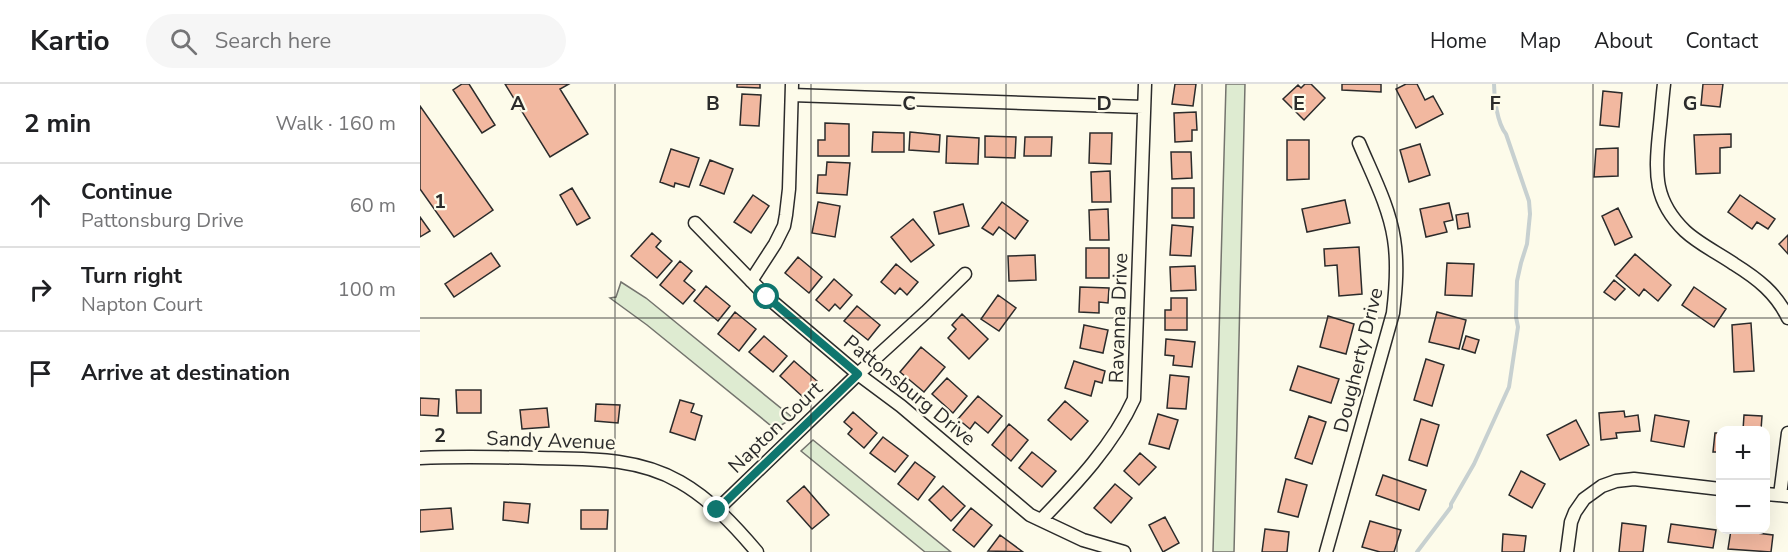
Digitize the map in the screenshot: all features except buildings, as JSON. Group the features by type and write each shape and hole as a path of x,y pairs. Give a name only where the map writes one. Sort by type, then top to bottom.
{"street":[{"name":"Ravanna Drive","path":"1041,520 1104,448 1125,418 1134,399 1145,84"},
{"path":"1664,84 1656,163 1658,189 1666,208 1691,236 1763,284 1777,299 1788,318"},
{"path":"751,281 775,244 786,215 792,90 1143,107"},
{"name":"Dougherty Drive","path":"1326,552 1393,313 1397,285 1396,256 1390,221 1359,143"},
{"name":"Pattonsburg Drive","path":"695,223 751,281 858,374 901,406 1030,515 1083,540 1124,552"},
{"name":"Napton Court","path":"717,510 965,274"},
{"path":"1784,496 1788,433"},
{"name":"Sandy Avenue","path":"420,458 468,456 601,459 654,470 678,480 699,493 757,552"},
{"path":"1567,552 1571,522 1575,512 1584,499 1602,486 1616,481 1634,479 1716,489"}],"green space":[{"path":"1226,84 1245,84 1234,552 1213,552"},
{"path":"621,282 646,298 793,418 775,429 647,325 610,298 616,297"},
{"path":"813,440 951,552 925,552 801,451"}],"waterway":[{"path":"1417,552 1451,507 1474,464 1509,387 1518,327 1517,281 1527,244 1530,214 1529,201 1498,117 1494,84"}],"route":[{"path":"717,510 858,374 767,297"}]}
